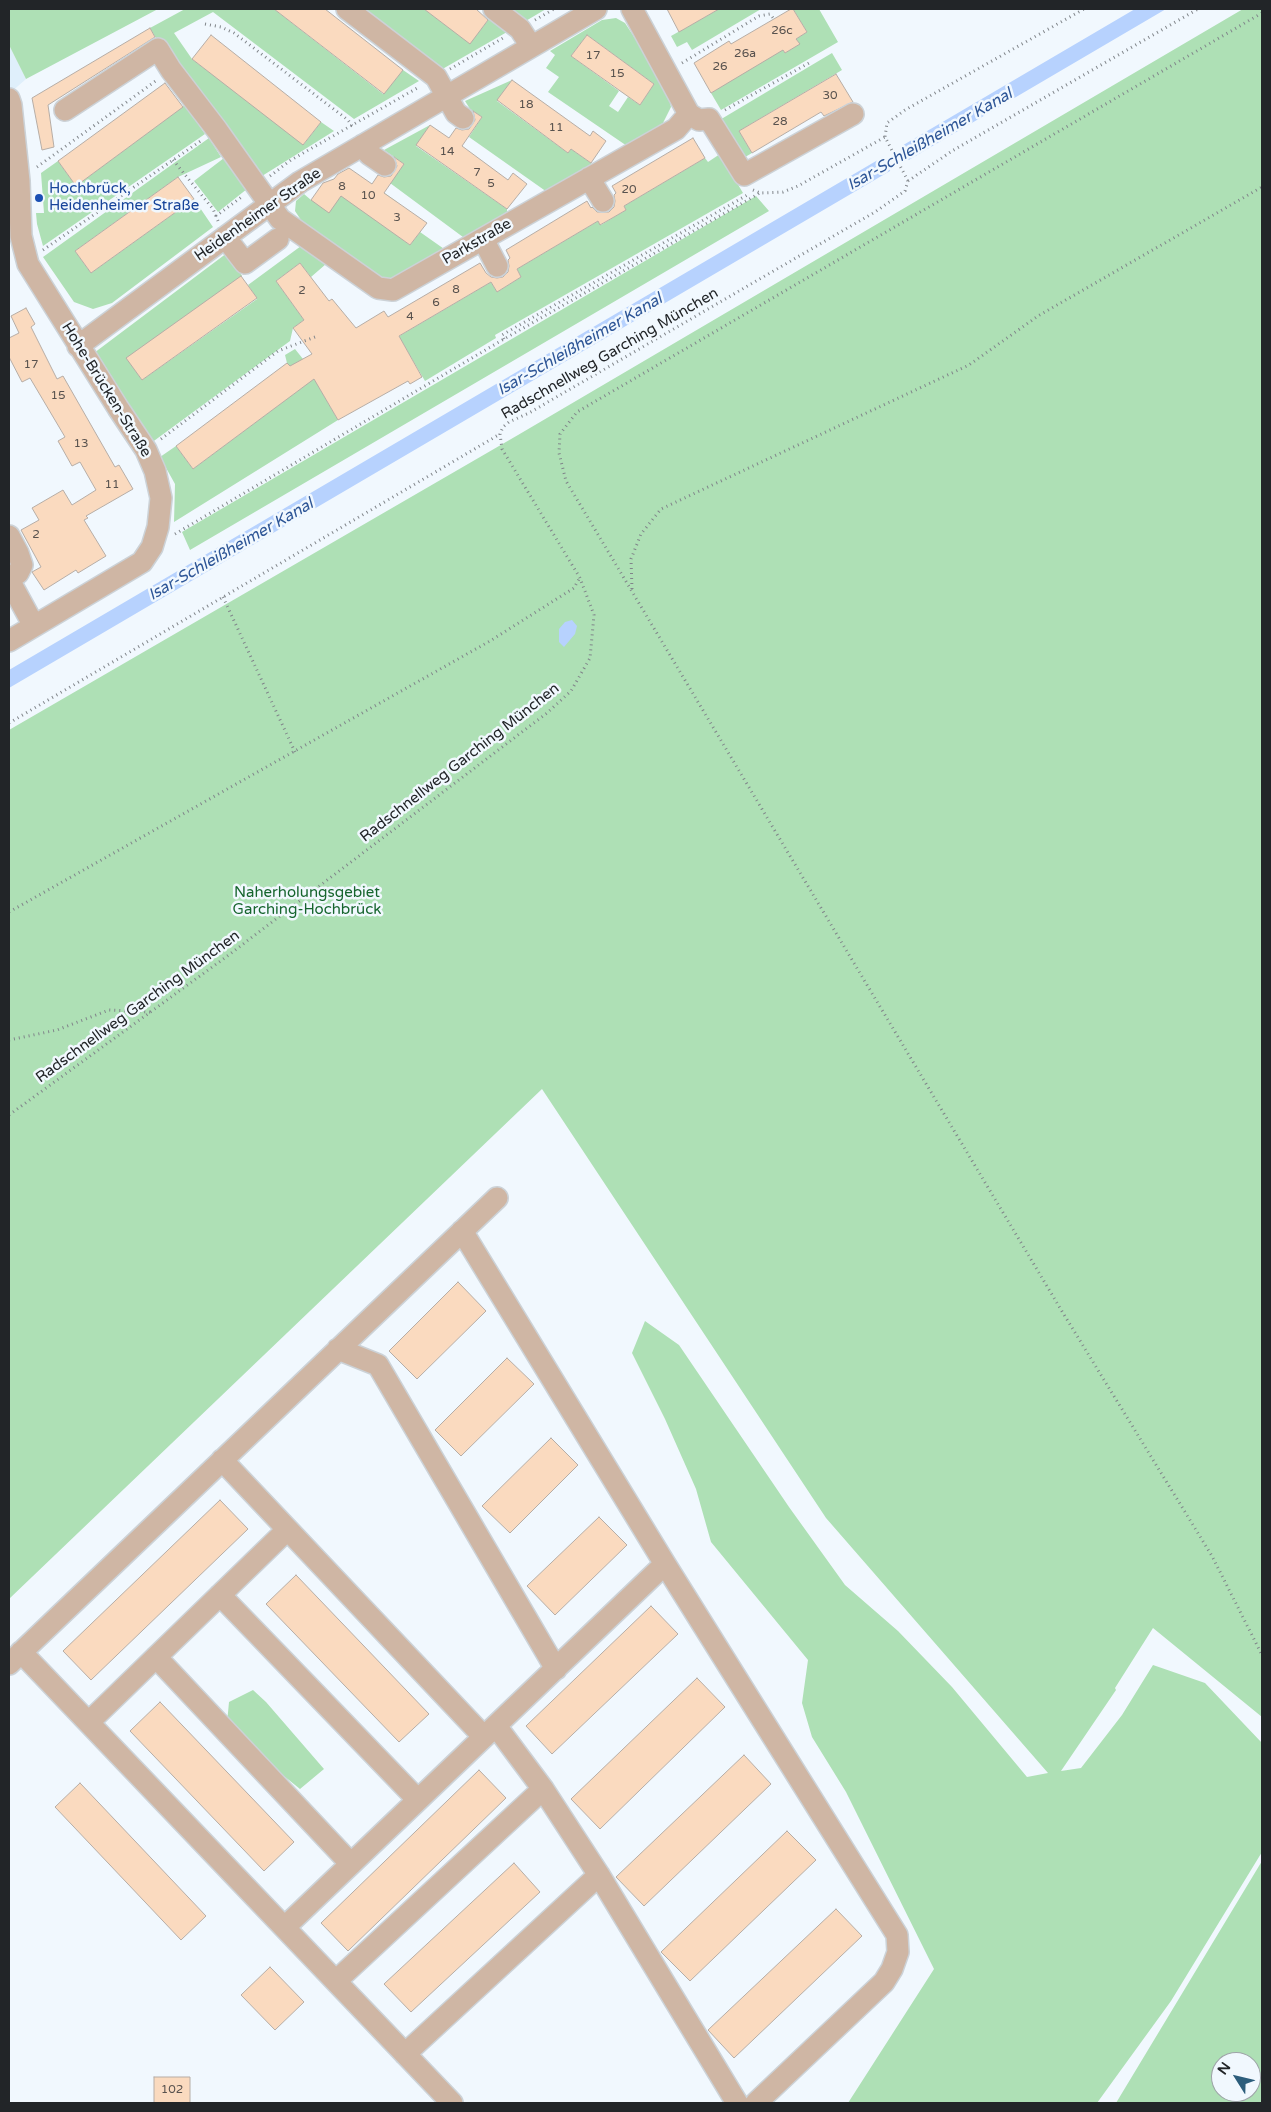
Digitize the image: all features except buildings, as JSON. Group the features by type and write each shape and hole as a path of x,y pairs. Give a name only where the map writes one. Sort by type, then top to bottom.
{"street":[{"path":"347,9 436,77 456,113 463,118"},
{"path":"494,9 520,28 531,46"},
{"name":"Heidenheimer Straße","path":"78,346 300,182 596,9"},
{"path":"632,9 689,114 699,120 709,119 749,183 853,114"},
{"path":"65,110 158,49 171,70 217,130"},
{"name":"Hohe-Brücken-Straße","path":"9,99 19,181 21,236 28,264 78,346 146,450 155,471 161,498 158,527 152,547 142,562 9,641"},
{"name":"Parkstraße","path":"217,130 280,219 378,288 393,290 676,129 689,114"},
{"path":"363,145 370,154 385,165"},
{"path":"590,178 602,201"},
{"path":"225,237 245,264 278,239"},
{"path":"483,239 497,266"},
{"path":"9,536 18,552 22,565 18,573 9,580 34,626"},
{"path":"452,2103 89,1722 15,1658 497,1198"},
{"path":"462,1231 665,1564 897,1935 898,1952 892,1969 884,1982 756,2103"},
{"path":"338,1349 378,1365 556,1669"},
{"path":"222,1460 287,1530 490,1732 543,1789 599,1875 737,2103"},
{"path":"89,1722 287,1530"},
{"path":"285,1927 665,1564"},
{"path":"220,1594 418,1800"},
{"path":"156,1658 351,1864"},
{"path":"336,1981 543,1789"},
{"path":"405,2054 599,1875"}],"path":[{"path":"908,181 885,137 887,123 905,110 1084,9"},
{"name":"Radschnellweg Garching München","path":"9,1115 151,1012 518,735 571,691 590,658 594,615 580,578 502,449 500,434 508,422 529,413 875,212 905,191 908,181 952,150 1198,9"},
{"path":"666,72 760,16 770,14 774,19"},
{"path":"1262,14 577,412 560,434 559,453 566,481 1063,1313 1212,1556 1262,1655"},
{"path":"205,24 221,27 234,33 348,120 363,145"},
{"path":"709,119 809,63"},
{"path":"35,168 171,70"},
{"path":"36,255 217,130"},
{"path":"152,547 504,339 760,193 783,192 798,186 885,137"},
{"path":"173,160 213,209 216,216"},
{"path":"504,339 502,335 749,183 760,193"},
{"path":"632,591 631,559 641,534 661,509 969,365 1038,316 1262,187"},
{"path":"146,450 278,351 315,337"},
{"path":"9,723 500,434"},
{"path":"9,912 295,752 490,640 574,588 580,578"},
{"path":"223,597 295,752"},
{"path":"9,1040 57,1030 110,1010 151,1012"}],"shaded area":[{"path":"9,45 26,79 9,94"}],"green space":[{"path":"9,9 158,9 26,79 9,45"},
{"path":"185,9 274,9 383,94 403,70 419,81 354,119 213,12 174,33 192,59 304,144 321,122 334,131 262,176 157,40 150,28"},
{"path":"359,9 424,9 470,43 489,19 507,32 439,71"},
{"path":"507,9 546,9 524,22"},
{"path":"719,9 761,9 692,50 687,42 677,47 671,36"},
{"path":"793,9 819,9 838,42 721,110 711,93 781,47 785,53 799,44 796,39 807,32"},
{"name":"Naherholungsgebiet Garching-Hochbrück","path":"1243,9 1262,9 1262,1717 1153,1628 1115,1688 1116,1690 1061,1771 1081,1768 1122,1715 1153,1665 1205,1683 1262,1743 1262,1852 1171,2001 1097,2103 848,2103 934,1969 846,1792 812,1737 802,1703 808,1660 711,1542 696,1489 665,1419 632,1353 645,1321 679,1345 789,1507 845,1585 898,1631 952,1687 1027,1777 1048,1773 826,1518 542,1089 9,1599 9,730 518,435"},
{"path":"616,18 625,23 646,55 669,98 671,107 663,123 627,146 548,92 559,77 546,68 555,55 550,51 602,20","holes":["587,35 654,84 640,105 628,97 618,112 609,106 619,91 571,56"]},
{"path":"832,53 842,70 739,131 752,153 740,160 718,121"},
{"path":"512,80 497,101 568,153 571,149 591,163 591,168 547,192 469,137 482,117 470,109 465,101"},
{"path":"185,105 205,134 43,246 36,213 44,213 41,173 58,161 76,186"},
{"path":"430,125 416,146 507,209 507,216 467,240 390,183 404,164 384,150"},
{"path":"209,138 221,157 178,177 75,251 91,273 194,199 213,227 112,303 93,309 74,302 43,257"},
{"path":"720,154 743,193 495,335 496,338 425,381 399,337 401,335 491,282 497,292 521,277 517,269 598,221 601,225 626,210 624,206 705,158 708,162"},
{"path":"224,158 247,189 218,212 194,181"},
{"path":"383,192 397,202 382,224 410,245 420,232 447,251 389,285 305,226 295,211 296,201 304,194 311,200 342,193"},
{"path":"756,196 769,211 190,550 182,532"},
{"path":"301,246 326,264 311,277 300,263 276,281 304,320 293,328 290,341 147,446 90,356 227,253 242,276 127,358 142,380 257,299 248,285"},
{"path":"295,349 303,359 338,420 174,522 175,484 160,457 176,446 193,469 304,386 287,363 285,355"},
{"path":"253,1690 266,1702 324,1769 300,1789 269,1764 227,1723 229,1702"},
{"path":"1262,1861 1262,2103 1116,2103"}],"water":[{"name":"Isar-Schleißheimer Kanal","path":"1135,9 1166,9 9,688 9,670"},
{"path":"572,620 577,626 575,634 564,647 559,642 559,629 565,622"}],"pier":[{"path":"899,144 910,163 892,174 881,155"}],"place":[{"name":"Hochbrück, Heidenheimer Straße","path":"39,198"}]}
